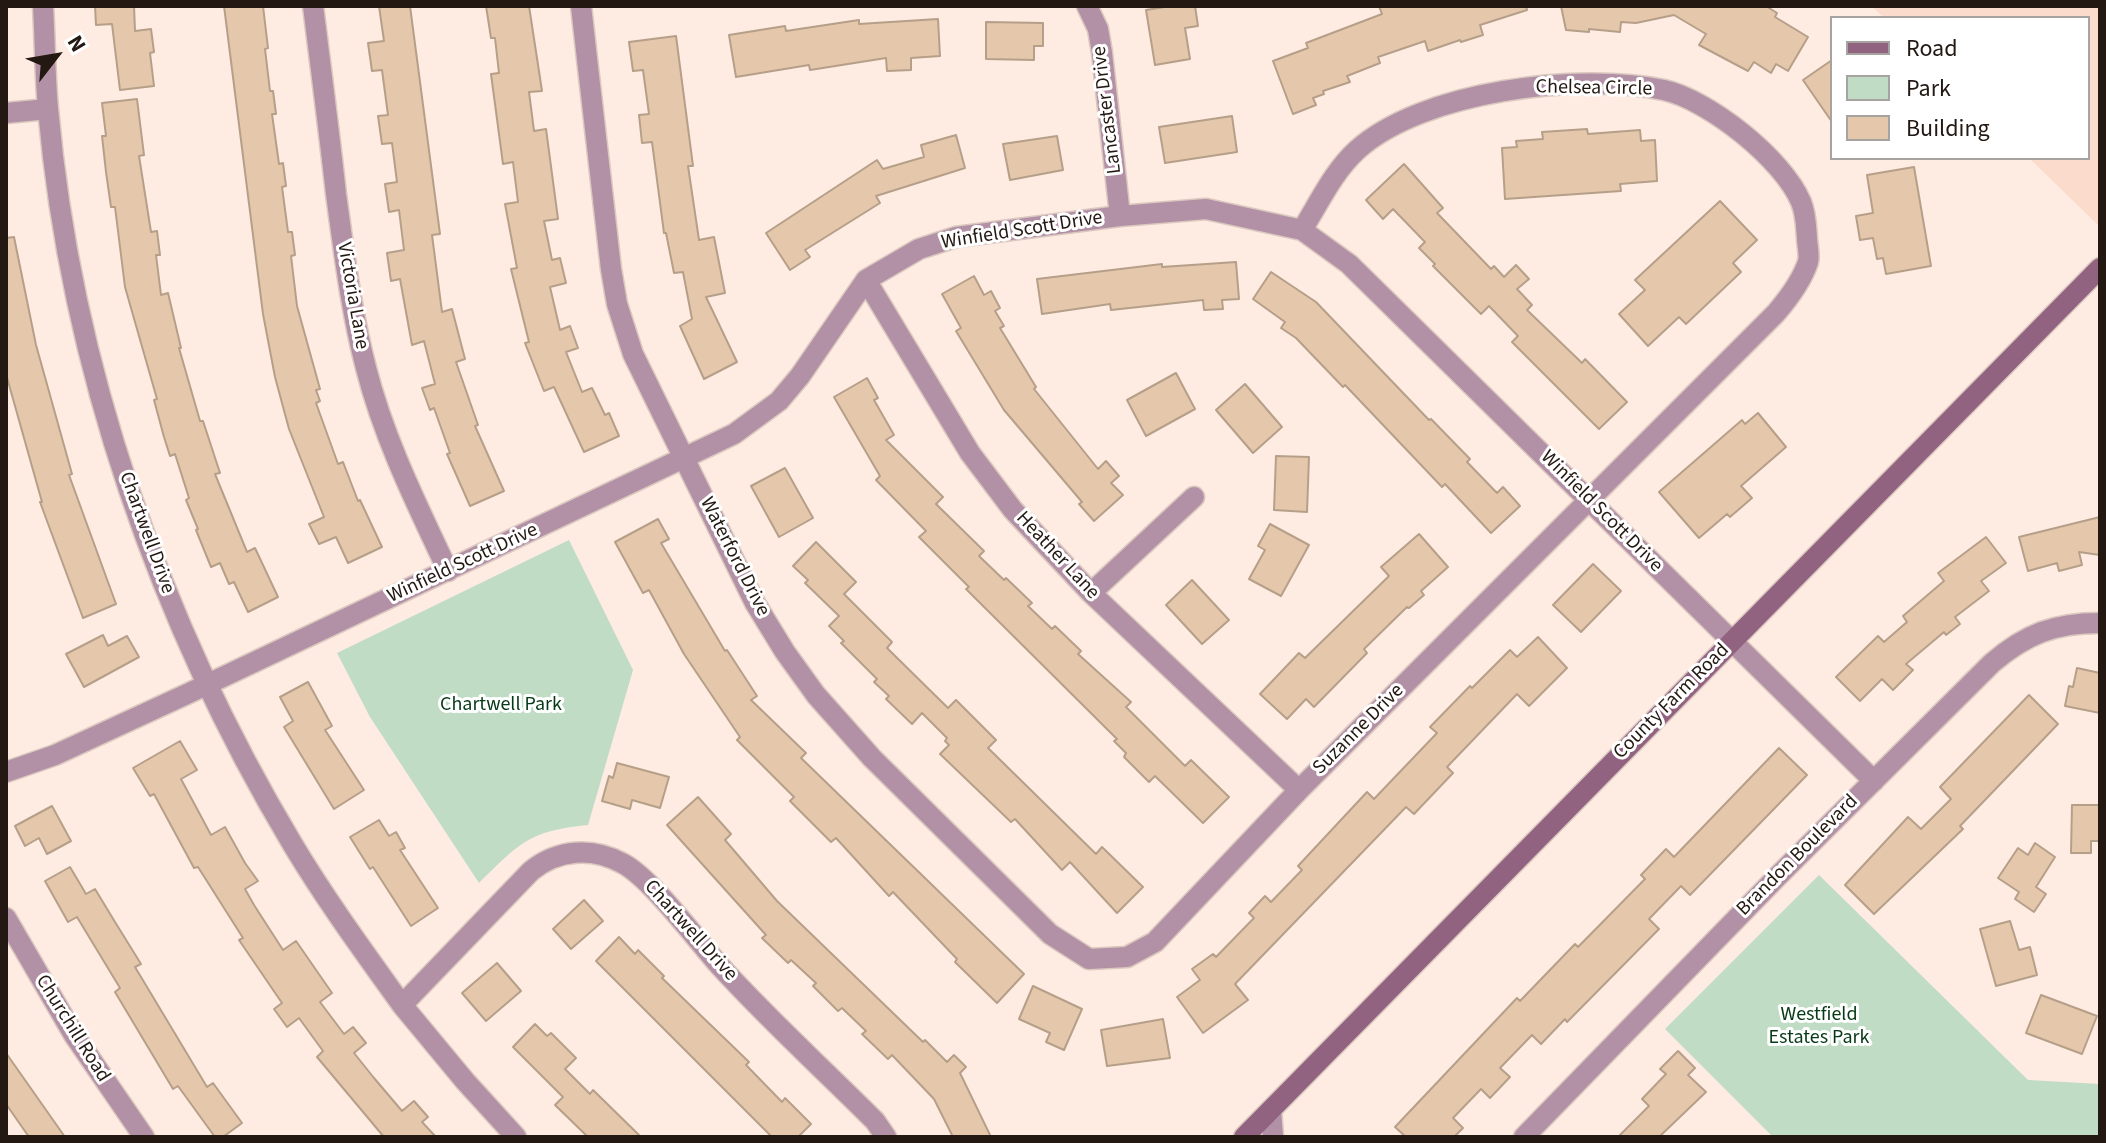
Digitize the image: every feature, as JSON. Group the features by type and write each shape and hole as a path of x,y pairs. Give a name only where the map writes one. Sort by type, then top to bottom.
{"main road":[{"name":"County Farm Road","path":"1244,1137 2100,268"}],"street":[{"name":"Chartwell Drive","path":"43,6 48,109 68,251 98,385 141,524 166,590 258,785 293,846 402,1005 516,1137"},
{"name":"Victoria Lane","path":"313,6 344,250 354,318 366,369 396,457 448,571"},
{"name":"Waterford Drive","path":"581,6 617,304 633,354 755,603 793,663 846,731 1060,942 1089,959 1127,957"},
{"name":"Lancaster Drive","path":"1087,6 1098,29 1102,53 1120,216"},
{"name":"Chelsea Circle","path":"1302,230 1345,163 1371,139 1392,126 1446,105 1489,93 1540,86 1609,85 1665,90 1707,109 1749,139 1783,173 1802,204 1806,219 1808,261 1787,300 1776,313 1588,499"},
{"path":"6,113 48,109"},
{"name":"Winfield Scott Drive","path":"6,772 55,755 208,684 734,434 779,401 800,376 866,280 919,249 956,237 1120,216 1217,210 1302,230 1349,264 1874,781"},
{"name":"Heather Lane","path":"866,280 970,453 1013,510 1091,593 1299,790"},
{"path":"1091,593 1194,497"},
{"name":"Suzanne Drive","path":"1127,957 1155,942 1299,790 1588,499"},
{"name":"Brandon Boulevard","path":"1524,1137 1992,663 2029,636 2062,626 2100,623"},
{"name":"Chartwell Drive","path":"402,1005 541,863 562,854 582,852 606,856 624,864 641,877 721,968 875,1121 886,1137"},
{"name":"Churchill Road","path":"6,918 74,1035 144,1137"},
{"path":"1271,1110 1273,1137"}],"shaded area":[{"path":"1872,6 2100,6 2100,227 2031,160 2090,160 2090,16 1882,16"}],"green space":[{"name":"Chartwell Park","path":"569,540 633,670 588,825 551,831 526,841 479,883 370,717 337,653"},
{"name":"Westfield Estates Park","path":"1819,875 2028,1080 2100,1084 2100,1137 1773,1137 1665,1029"}],"building":[{"path":"95,6 134,6 135,31 151,29 154,86 120,90 112,24 96,25"},
{"path":"224,6 263,6 270,91 273,91 276,114 272,114 279,164 283,163 286,186 282,187 288,232 292,232 295,255 291,256 297,306 320,389 316,390 320,401 316,403 338,464 343,462 358,501 382,547 348,563 336,537 319,544 309,524 324,517 289,429 275,377 263,314"},
{"path":"379,6 410,6 440,234 432,235 442,312 452,309 465,359 456,362 478,425 475,426 504,491 470,506 447,454 450,453 434,408 430,410 422,388 435,384 424,341 412,345 400,279 391,281 387,253 404,250 399,210 389,212 385,184 397,182 392,143 382,144 378,116 388,115 382,70 372,71 368,43 384,41"},
{"path":"486,6 529,6 542,91 529,92 534,131 546,129 558,219 544,221 552,260 560,258 566,283 550,287 560,330 570,326 578,348 566,352 582,392 592,388 605,415 609,413 619,436 584,452 554,387 544,391 525,343 529,342 511,269 517,268 505,204 518,202 513,162 503,164 491,74 499,73 495,38 491,38"},
{"path":"1195,6 1198,26 1185,28 1190,59 1155,65 1146,10"},
{"path":"1379,6 1526,6 1527,10 1480,25 1483,35 1461,42 1428,51 1425,41 1378,57 1380,63 1347,76 1350,82 1323,91 1324,94 1313,98 1316,105 1293,114 1273,61 1308,48 1306,43 1382,14"},
{"path":"1561,6 1766,6 1777,13 1775,17 1808,37 1788,71 1776,64 1771,73 1754,62 1748,71 1699,45 1706,34 1674,15 1636,23 1621,22 1620,32 1589,29 1589,32 1566,30"},
{"path":"938,19 940,56 911,58 911,70 887,71 886,58 810,70 809,65 736,77 729,35 785,26 786,31 859,20 859,24"},
{"path":"986,22 1043,23 1043,46 1034,46 1034,60 986,59"},
{"path":"676,36 693,166 688,166 699,240 714,237 725,293 706,297 737,362 704,379 680,326 692,319 683,272 674,273 664,233 652,142 642,143 639,115 649,114 643,70 633,71 629,42"},
{"path":"1830,61 1830,119 1803,80"},
{"path":"137,99 144,155 139,156 151,232 157,231 160,255 156,255 161,295 168,293 179,348 200,421 203,421 220,473 215,474 247,552 255,548 278,597 248,612 234,582 229,584 220,563 211,567 196,530 175,454 170,456 164,437 154,400 157,399 125,287 115,207 111,207 106,172 102,103"},
{"path":"1232,116 1237,152 1165,163 1159,127"},
{"path":"1587,129 1588,134 1640,130 1641,141 1655,140 1657,181 1620,184 1621,191 1505,199 1502,148 1517,147 1516,141 1543,139 1542,132"},
{"path":"956,135 965,168 876,196 880,203 805,250 810,257 790,270 766,233 877,160 883,169 924,157 921,145"},
{"path":"1057,136 1063,170 1010,180 1003,144"},
{"path":"1404,164 1443,208 1437,213 1491,269 1494,266 1504,277 1516,265 1529,279 1517,289 1532,305 1527,310 1582,363 1585,359 1627,402 1599,429 1512,342 1518,336 1489,306 1481,314 1433,266 1435,264 1419,248 1425,242 1393,209 1383,219 1366,200"},
{"path":"1914,167 1931,266 1886,274 1883,258 1877,259 1873,238 1860,240 1856,216 1873,213 1867,175"},
{"path":"1720,201 1757,240 1733,263 1741,272 1686,324 1679,317 1648,346 1619,314 1645,290 1635,280"},
{"path":"14,237 36,345 72,474 69,475 116,604 83,618 40,502 6,374 6,238"},
{"path":"1236,262 1239,299 1222,300 1223,309 1204,310 1203,300 1111,310 1110,304 1042,314 1037,279 1162,264 1162,267"},
{"path":"1271,272 1316,302 1470,459 1467,462 1497,493 1503,487 1520,506 1491,533 1445,484 1442,487 1345,385 1343,387 1296,338 1281,328 1285,322 1253,299"},
{"path":"974,276 984,295 991,291 1000,308 995,311 1004,326 1000,328 1036,387 1034,389 1098,469 1106,461 1119,476 1111,483 1123,495 1094,521 1079,504 1082,502 1004,410 956,331 961,328 942,294"},
{"path":"1176,373 1195,409 1146,436 1127,400"},
{"path":"867,378 878,398 874,400 894,435 886,440 943,497 936,504 984,551 979,556 1032,603 1028,606 1052,629 1055,626 1081,651 1078,654 1131,702 1126,707 1185,766 1191,760 1229,797 1203,823 1155,776 1149,782 1124,757 1126,753 1114,741 1117,739 966,589 969,587 919,537 926,531 876,480 880,476 834,397"},
{"path":"1245,384 1282,427 1253,453 1216,410"},
{"path":"1758,413 1786,447 1741,486 1752,498 1699,538 1659,492 1742,420 1745,424"},
{"path":"1276,456 1309,457 1307,512 1274,510"},
{"path":"785,468 813,518 779,537 751,486"},
{"path":"2100,517 2100,555 2079,552 2082,565 2059,571 2057,563 2028,571 2019,537"},
{"path":"658,519 669,539 661,543 725,651 757,696 751,700 806,753 801,758 1024,974 997,1003 955,962 957,959 893,892 889,896 836,838 831,842 790,801 794,797 737,740 740,737 684,654 649,590 643,593 615,542"},
{"path":"1270,524 1309,545 1281,596 1249,579 1265,550 1258,546"},
{"path":"1419,534 1448,567 1421,591 1424,595 1407,607 1364,649 1367,653 1314,707 1306,699 1287,719 1260,694 1299,653 1305,658 1389,576 1381,567"},
{"path":"1986,537 2006,563 1981,581 1989,591 1955,617 1960,624 1946,635 1944,632 1906,664 1913,670 1893,690 1882,679 1860,701 1836,677 1878,636 1884,642 1907,622 1903,616 1944,581 1938,573"},
{"path":"816,542 856,582 844,594 892,642 887,648 948,708 956,700 996,740 988,748 1096,854 1102,847 1143,887 1117,913 1070,862 1062,870 1015,819 1011,822 940,754 949,745 945,741 947,738 922,713 912,724 886,699 889,696 874,682 877,679 841,643 844,641 829,626 839,616 805,583 808,580 793,566"},
{"path":"1593,564 1621,591 1581,632 1553,605"},
{"path":"1192,580 1229,620 1202,644 1166,605"},
{"path":"103,635 108,646 127,636 139,657 84,687 66,654"},
{"path":"1538,637 1567,668 1529,706 1517,694 1447,767 1453,773 1414,814 1406,807 1235,984 1248,1000 1203,1033 1177,997 1200,980 1192,969 1213,954 1216,957 1254,918 1249,913 1265,896 1271,902 1302,870 1298,866 1367,792 1374,799 1437,733 1430,727 1470,686 1472,688 1510,650 1517,657"},
{"path":"2077,668 2100,673 2100,713 2065,706"},
{"path":"308,682 332,726 325,730 364,790 334,809 284,727 293,721 280,697"},
{"path":"2029,695 2058,724 1960,826 1963,829 1874,914 1845,885 1908,817 1921,829 1951,799 1940,787"},
{"path":"180,741 197,770 181,779 211,835 225,827 258,881 245,889 283,950 296,941 332,993 320,1002 344,1034 353,1027 366,1043 354,1053 402,1111 414,1101 428,1117 422,1122 436,1137 384,1137 317,1057 323,1051 299,1018 287,1027 274,1009 282,1003 239,940 243,938 198,867 194,868 154,794 150,796 133,768"},
{"path":"1779,748 1807,775 1690,895 1681,886 1649,919 1659,929 1567,1022 1565,1019 1541,1044 1532,1035 1500,1068 1510,1077 1490,1098 1481,1089 1453,1118 1463,1128 1454,1137 1406,1137 1395,1127 1517,998 1520,1001 1645,879 1641,875 1666,849 1674,857"},
{"path":"617,763 669,777 660,808 632,800 630,809 602,801 609,776 613,778"},
{"path":"698,797 731,834 725,840 777,901 923,1042 925,1040 947,1062 954,1055 966,1067 960,1073 991,1137 953,1137 934,1099 892,1055 888,1059 862,1034 866,1031 842,1008 838,1011 813,986 816,983 791,960 788,963 762,938 766,935 667,825"},
{"path":"2072,805 2100,805 2100,841 2091,841 2091,853 2071,853"},
{"path":"52,806 71,841 47,854 39,838 25,846 15,826"},
{"path":"379,820 389,836 396,832 405,848 400,850 438,908 411,926 350,837"},
{"path":"2035,843 2055,857 2036,887 2046,894 2034,912 2015,899 2019,892 1998,878 2018,848 2028,855"},
{"path":"70,867 86,894 95,889 141,964 135,967 207,1087 213,1083 242,1123 223,1137 215,1137 178,1086 173,1089 115,992 120,988 77,917 68,922 45,881"},
{"path":"584,900 603,921 571,949 553,929"},
{"path":"2010,921 2019,950 2030,947 2037,975 1996,986 1980,929"},
{"path":"619,937 635,954 638,950 664,976 662,978 749,1062 746,1065 782,1102 785,1098 811,1124 798,1137 772,1137 596,961"},
{"path":"497,963 521,991 486,1021 462,993"},
{"path":"1033,986 1082,1009 1064,1050 1046,1042 1050,1033 1019,1019"},
{"path":"2041,995 2097,1016 2082,1054 2026,1033"},
{"path":"1163,1019 1170,1058 1107,1066 1101,1030"},
{"path":"535,1024 547,1036 551,1033 576,1058 565,1069 590,1094 593,1090 641,1137 588,1137 555,1105 563,1097 513,1047"},
{"path":"1678,1051 1695,1068 1688,1075 1706,1092 1659,1137 1618,1137 1649,1106 1642,1099 1666,1074 1660,1069"},
{"path":"6,1053 65,1137 29,1137 6,1104"}]}
